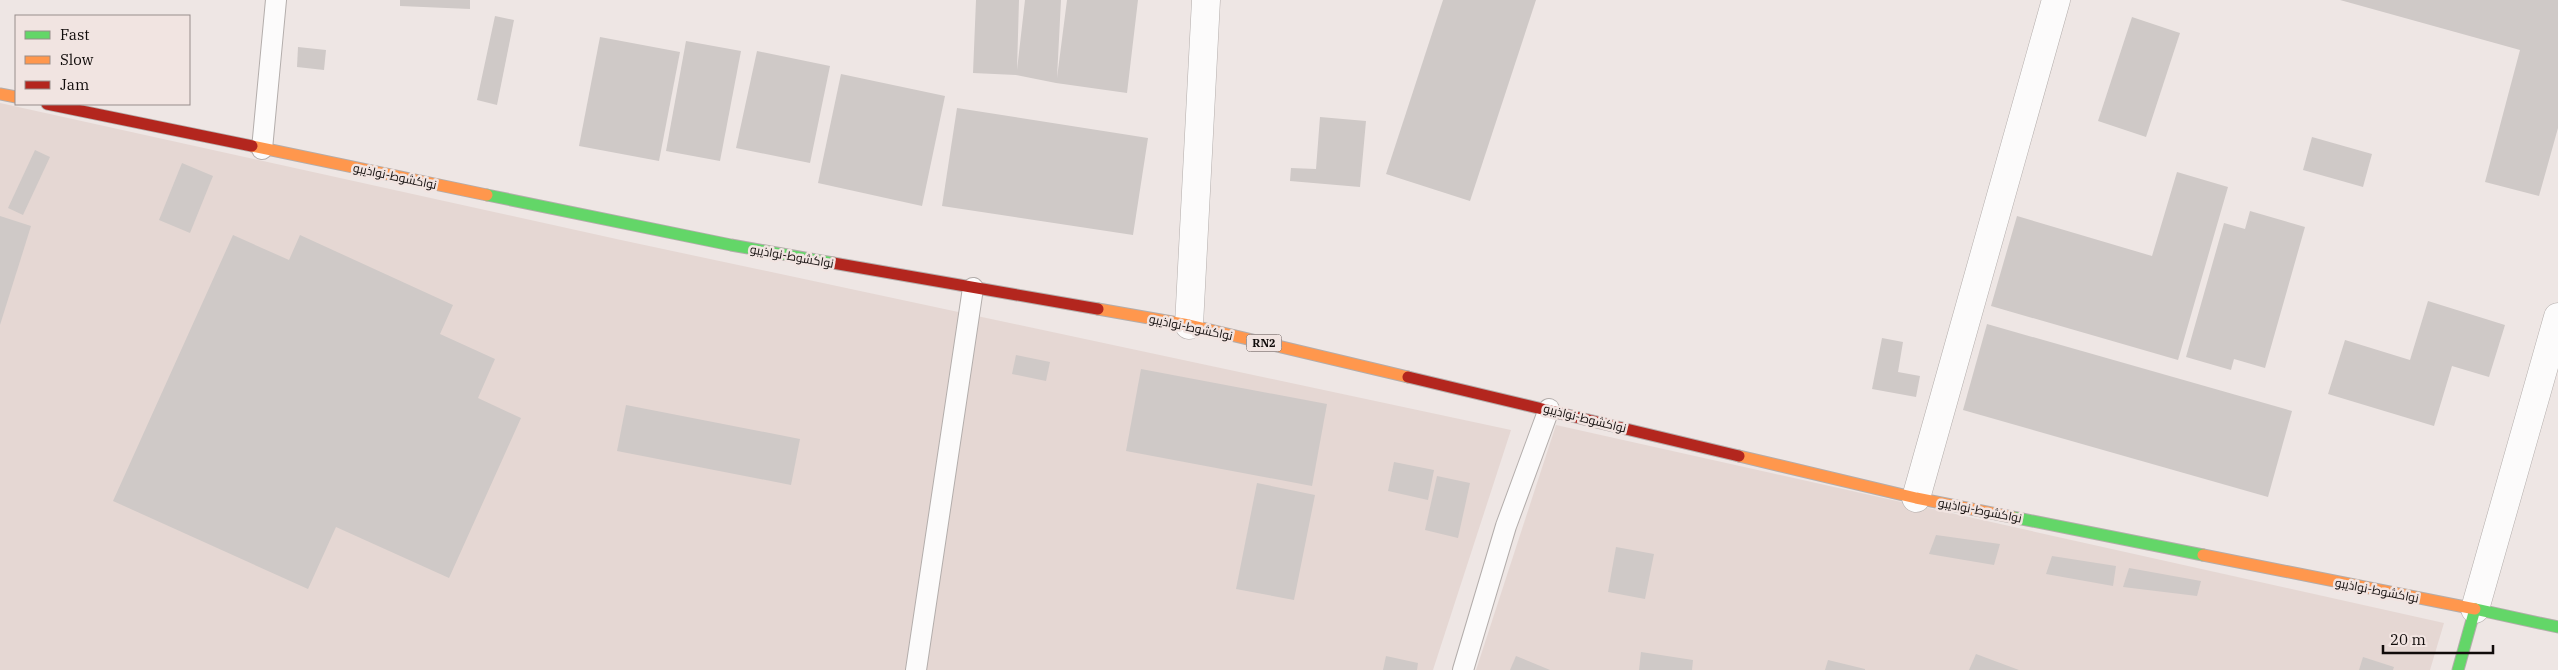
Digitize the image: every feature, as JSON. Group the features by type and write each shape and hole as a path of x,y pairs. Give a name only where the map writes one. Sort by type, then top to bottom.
{"main road":[{"path":"0,94 15,97"},
{"name":"نواكشوط-نواذيبو","path":"52,105 731,245 1189,325 1549,409 1916,498 2475,609"},
{"path":"2458,670 2475,609"},
{"name":"RN2","path":"2475,609 2558,627"}],"street":[{"path":"1189,325 1206,0"},
{"path":"1916,498 2056,0"},
{"path":"2475,609 2558,317"}],"lane":[{"path":"262,149 276,0"},
{"path":"916,670 973,288"},
{"path":"1463,670 1506,526 1549,409"}],"shaded area":[{"path":"0,103 621,240 1511,430 1433,670 0,670"},
{"path":"1556,425 2444,623 2430,670 1476,670"}],"building":[{"path":"400,0 470,0 470,9 400,6"},
{"path":"976,0 1019,0 1017,70 1025,0 1061,0 1057,78 1067,0 1138,0 1127,93 1016,75 973,73"},
{"path":"1443,0 1536,0 1470,201 1386,174"},
{"path":"2340,0 2558,0 2558,128 2539,196 2485,182 2520,50"},
{"path":"495,16 514,20 497,105 477,100"},
{"path":"2132,17 2180,33 2146,137 2098,121"},
{"path":"600,37 680,52 659,161 579,146"},
{"path":"686,41 741,51 720,161 666,151"},
{"path":"298,47 326,50 324,70 297,67"},
{"path":"757,51 830,66 810,163 736,148"},
{"path":"841,74 945,96 922,206 818,183"},
{"path":"957,108 1148,138 1133,235 942,206"},
{"path":"1320,117 1366,121 1360,187 1290,181 1291,168 1316,169"},
{"path":"2312,137 2372,154 2363,187 2303,170"},
{"path":"35,150 50,157 23,215 8,208"},
{"path":"182,163 213,176 190,233 159,220"},
{"path":"2177,172 2228,187 2178,360 1991,306 2017,216 2152,256"},
{"path":"2250,211 2305,227 2265,368 2234,359 2231,370 2186,357 2224,223 2245,229"},
{"path":"0,216 31,226 0,325"},
{"path":"233,235 289,260 300,235 453,305 440,334 495,359 478,398 521,418 449,578 336,527 308,589 113,501"},
{"path":"2428,301 2505,325 2489,377 2452,366 2434,426 2328,394 2345,340 2410,360"},
{"path":"1987,324 2292,411 2268,497 1963,410"},
{"path":"1882,338 1903,342 1898,372 1920,376 1916,397 1872,389"},
{"path":"1016,355 1050,362 1046,381 1012,374"},
{"path":"1141,369 1327,404 1312,486 1126,451"},
{"path":"626,405 800,439 791,485 617,451"},
{"path":"1394,462 1434,470 1428,500 1388,491"},
{"path":"1437,476 1470,483 1458,538 1425,530"},
{"path":"1257,483 1315,495 1294,600 1236,589"},
{"path":"1936,535 2000,544 1994,565 1929,554"},
{"path":"1616,547 1654,554 1645,599 1608,592"},
{"path":"2052,556 2116,566 2113,586 2046,574"},
{"path":"2129,568 2201,581 2197,596 2123,587"},
{"path":"1641,652 1693,660 1692,670 1639,670"},
{"path":"1976,654 2019,670 1969,670"},
{"path":"1386,656 1418,663 1417,670 1383,670"},
{"path":"1516,656 1550,670 1510,670"},
{"path":"2363,657 2394,667 2393,670 2359,670"},
{"path":"1828,660 1865,669 1865,670 1825,670"}],"traffic: fast":[{"path":"487,195 731,245 833,263"},
{"path":"2012,517 2203,555"},
{"path":"2458,670 2475,609"},
{"path":"2475,609 2558,627"}],"traffic: slow":[{"path":"0,94 15,97"},
{"path":"252,146 487,195"},
{"path":"1098,309 1189,325 1408,377"},
{"path":"1739,456 1916,498 2012,517"},
{"path":"2203,555 2475,609"}],"traffic: jam":[{"path":"52,105 252,146"},
{"path":"833,263 1098,309"},
{"path":"1408,377 1739,456"}]}
